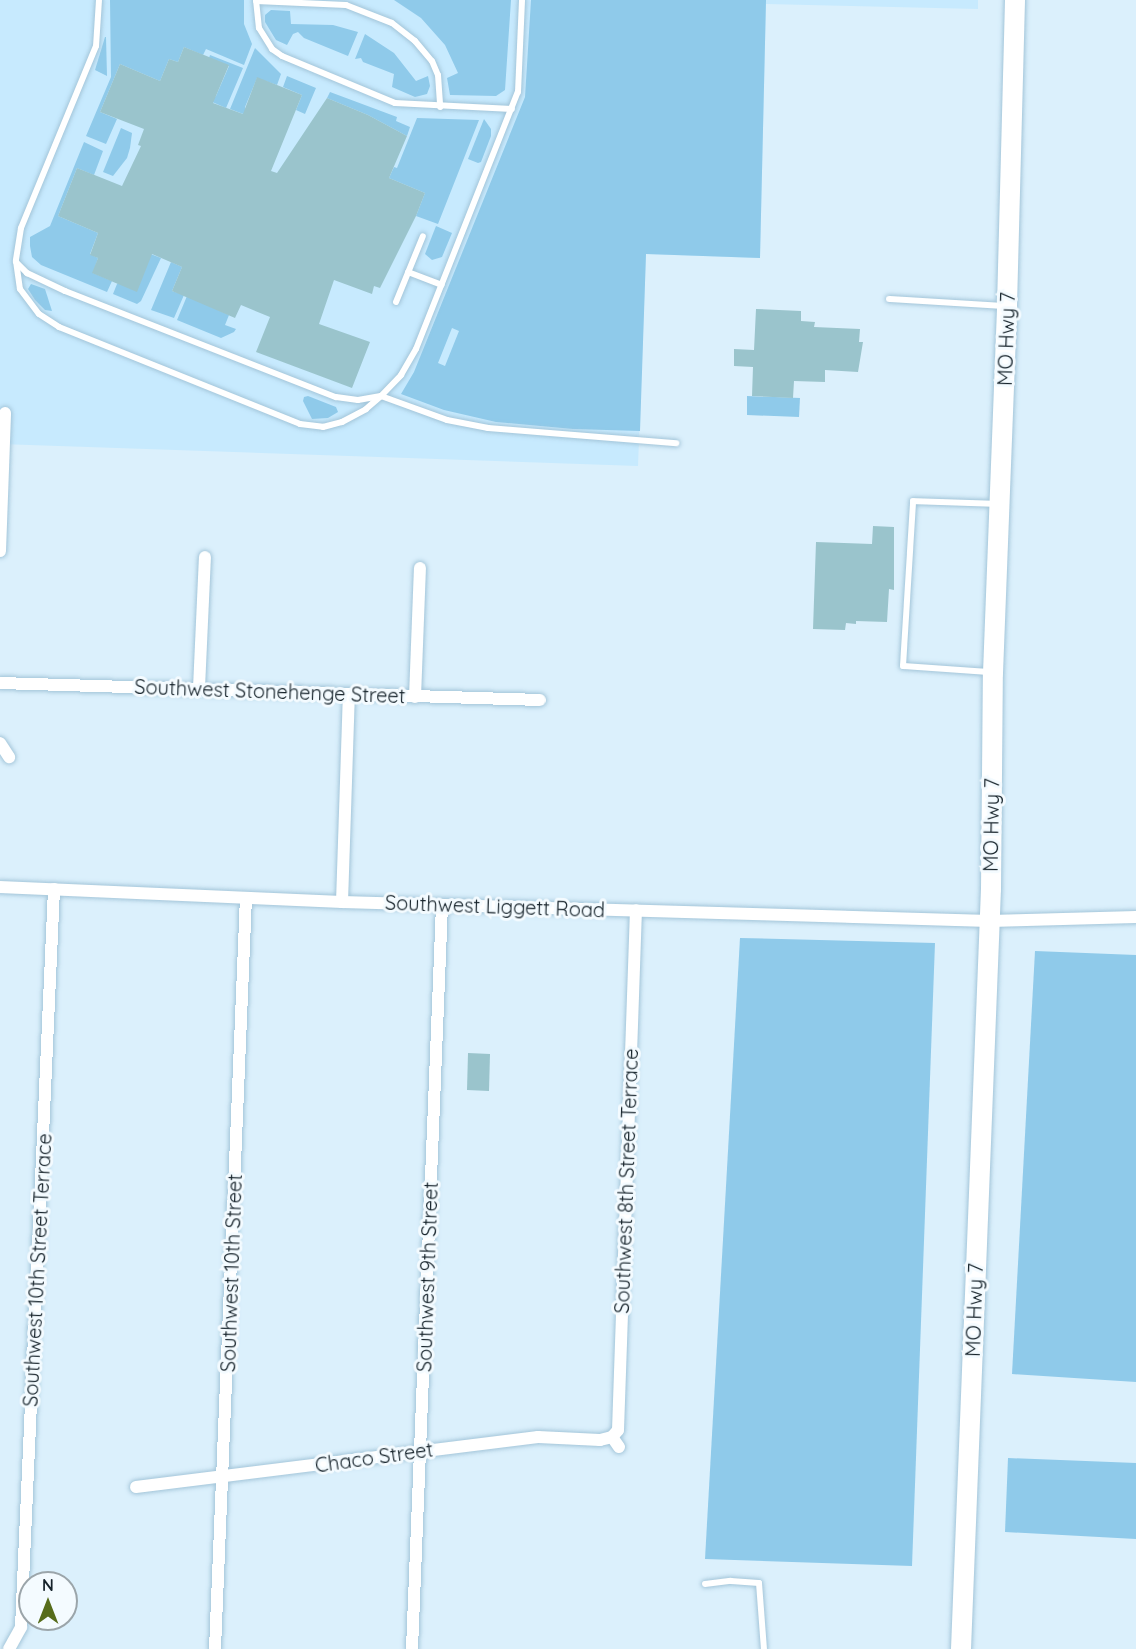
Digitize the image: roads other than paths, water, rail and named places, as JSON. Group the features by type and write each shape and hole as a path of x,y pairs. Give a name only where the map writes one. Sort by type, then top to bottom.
{"main road":[{"name":"MO Hwy 7","path":"961,1649 990,921 993,673 1008,306 1015,0"}],"street":[{"path":"0,551 5,413"},
{"path":"198,688 205,557"},
{"path":"415,697 420,568"},
{"name":"Southwest Stonehenge Street","path":"0,683 540,700"},
{"path":"342,902 349,695"},
{"path":"0,743 9,757"},
{"name":"Southwest Liggett Road","path":"0,887 342,902 990,921 1136,916"},
{"name":"Southwest 10th Street Terrace","path":"9,1649 21,1627 54,889"},
{"name":"Southwest 10th Street","path":"216,1649 246,898"},
{"name":"Southwest 9th Street","path":"412,1649 442,905"},
{"name":"Southwest 8th Street Terrace","path":"616,1442 636,910"},
{"name":"Chaco Street","path":"136,1487 223,1478 420,1450 537,1437 616,1442"}],"lane":[{"path":"99,0 96,46 21,228 16,261 20,289 39,314 59,327 300,424 323,427 342,422 366,409 401,375 416,349 512,109 520,75 522,0"},
{"path":"440,107 438,75 432,61 415,41 392,23 366,11 340,4 256,0 259,28 272,49 282,56 395,103 440,107 512,109"},
{"path":"396,302 423,236"},
{"path":"16,261 27,273 65,291 336,397 358,400 381,396 447,420 488,429 676,443"},
{"path":"408,272 442,285"},
{"path":"889,299 1008,306"},
{"path":"993,673 903,666 913,501 1001,505"},
{"path":"705,1584 731,1581 759,1583 764,1649"}]}
